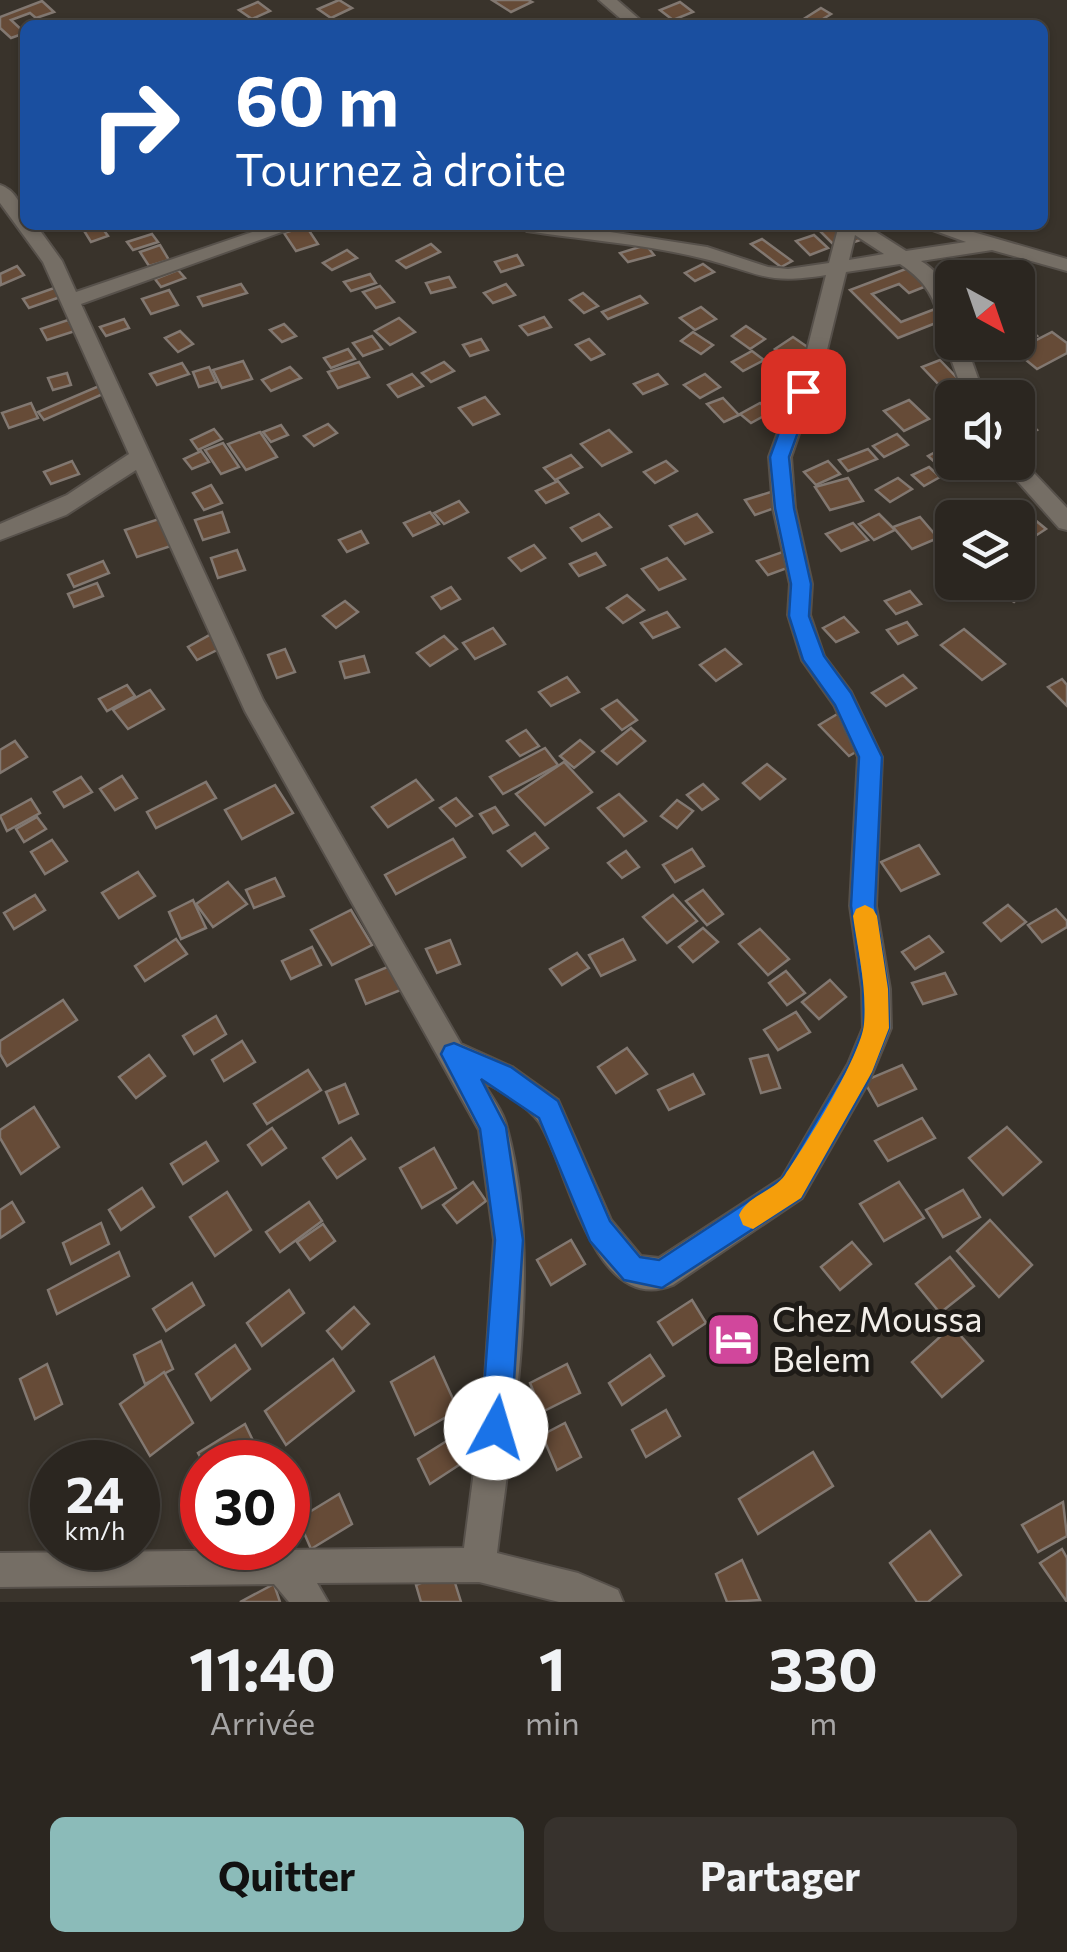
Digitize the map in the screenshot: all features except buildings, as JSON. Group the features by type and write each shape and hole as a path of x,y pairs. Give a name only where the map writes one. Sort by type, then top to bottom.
{"street":[{"path":"608,0 632,20"},
{"path":"0,191 20,217"},
{"path":"30,230 52,261 252,704 493,1127 509,1240 500,1394 479,1565"},
{"path":"68,302 277,230"},
{"path":"559,230 707,253 766,274 987,245"},
{"path":"454,1054 502,1076 548,1110 600,1231 633,1270 662,1274 792,1188 859,1072 876,1028 876,989 863,906 870,757 843,700 814,660 799,616 801,584 784,508 780,457 815,358 835,267 848,230"},
{"path":"858,230 928,274 935,284"},
{"path":"943,230 1067,265"},
{"path":"0,532 46,518 90,494 141,456"},
{"path":"1029,480 1067,522"},
{"path":"310,1568 479,1565 587,1598"},
{"path":"0,1570 180,1569"},
{"path":"284,1570 311,1602"}],"slow traffic":[{"path":"753,1215 792,1188 859,1072 876,1028 876,989 865,916"}],"place":[{"name":"Chez Moussa Belem","path":"733,1340"}],"route":[{"path":"496,1428 509,1240 493,1127 454,1054 502,1076 548,1110 574,1162 600,1231 633,1270 662,1274 792,1188 859,1072 876,1028 876,989 863,906 870,757 843,700 814,660 799,616 801,584 784,508 780,457 803,391"}]}
